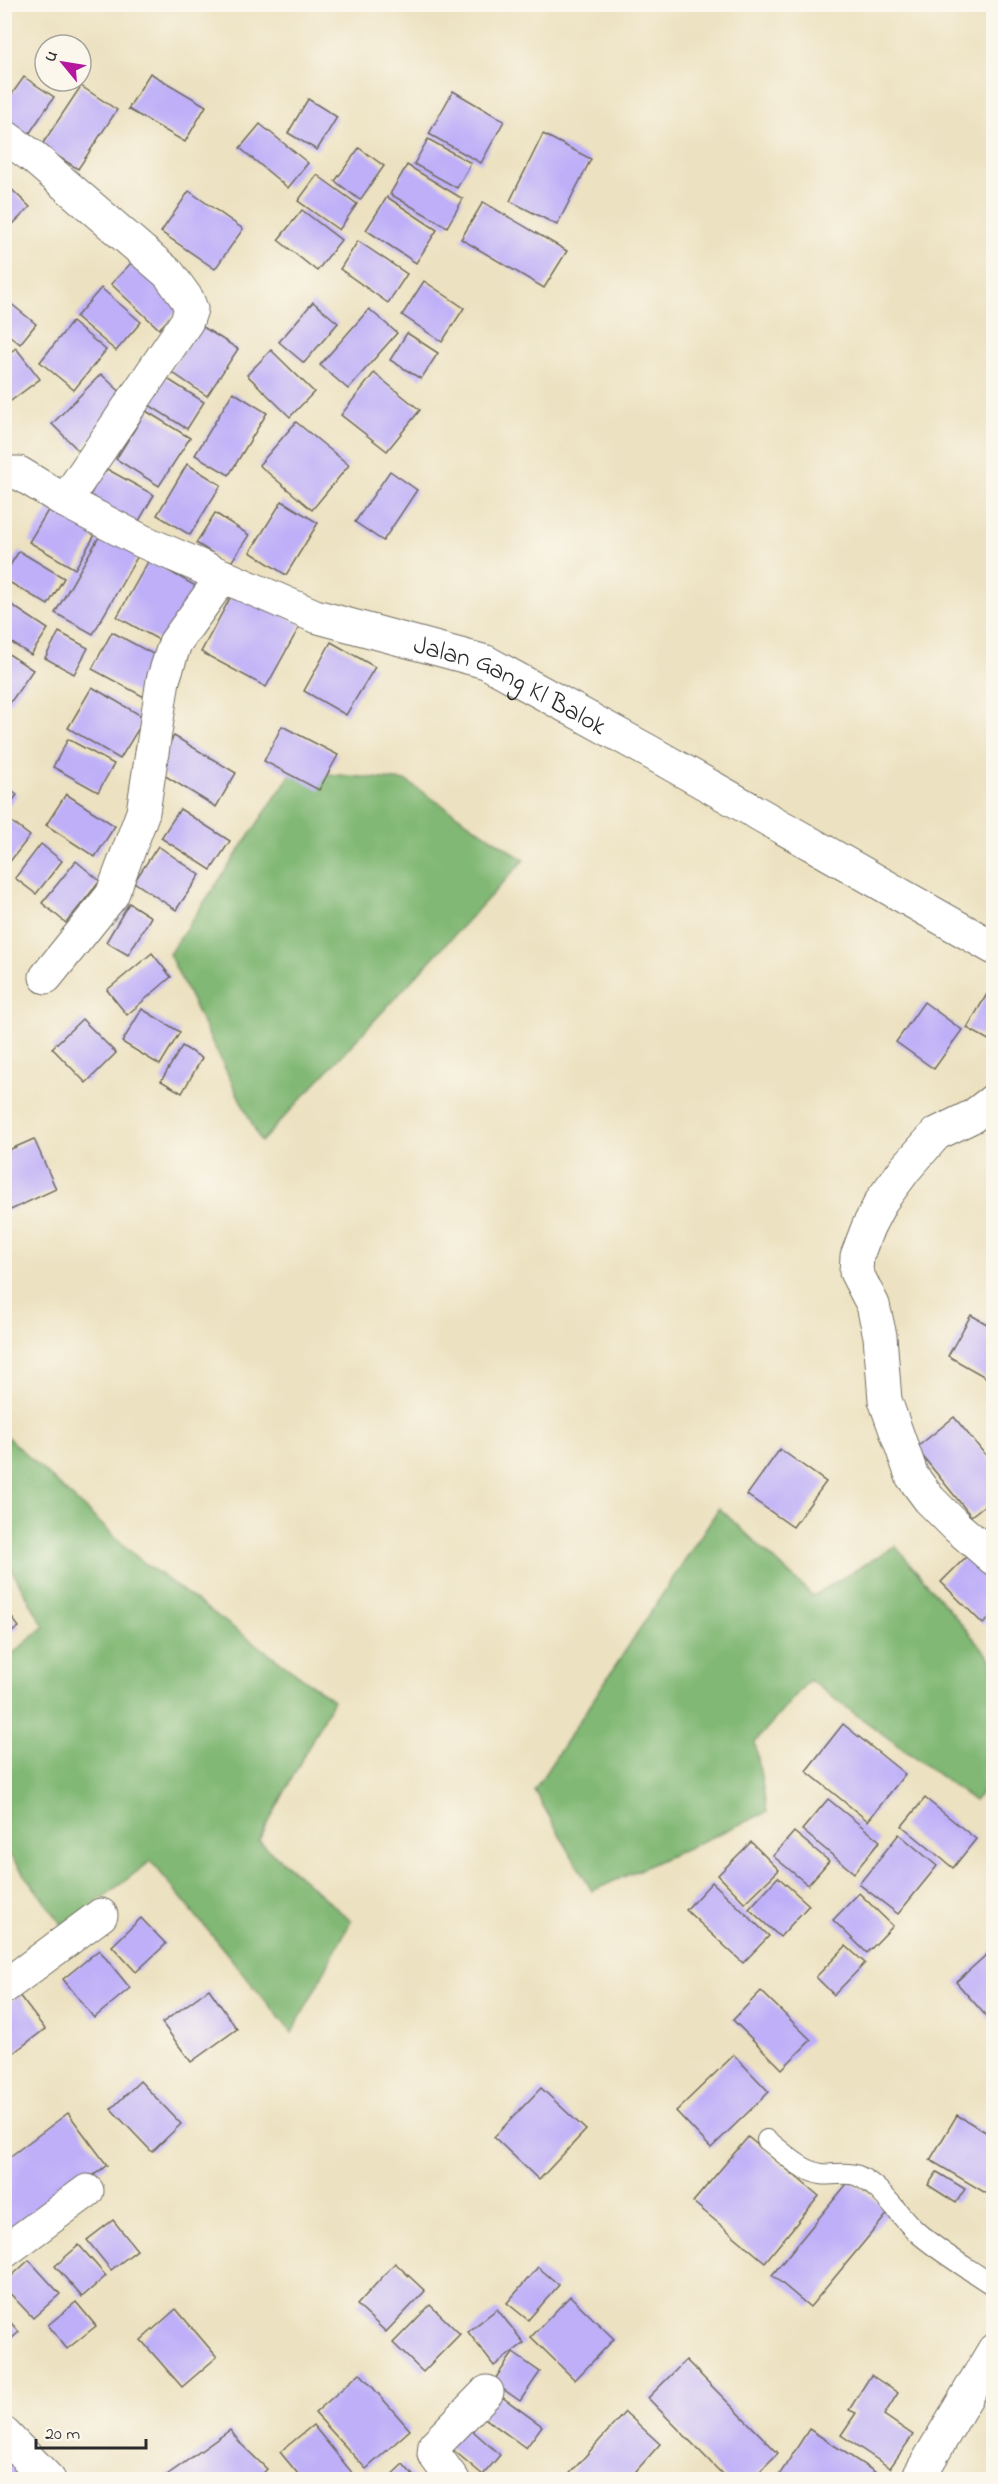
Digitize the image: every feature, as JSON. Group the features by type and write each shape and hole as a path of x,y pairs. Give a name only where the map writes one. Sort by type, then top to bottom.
{"street":[{"path":"4,136 32,156 169,274 187,299 191,309 187,321 65,501"},
{"name":"Jalan Gang Kl Balok","path":"4,473 19,473 65,501 142,541 315,616 486,662 650,752 993,948"},
{"path":"46,977 112,895 143,812 164,680 175,643 223,576"},
{"path":"993,1100 973,1116 936,1134 906,1168 882,1200 868,1227 857,1256 856,1272 873,1305 880,1336 885,1400 912,1476 929,1499 993,1559"},
{"path":"4,1988 101,1915"},
{"path":"4,2252 87,2191"},
{"path":"917,2480 993,2350"},
{"path":"453,2480 434,2454 435,2445 487,2392"},
{"path":"4,2434 49,2480"}],"lane":[{"path":"767,2140 805,2168 819,2174 846,2173 859,2176 878,2191 920,2235 993,2286"}],"green space":[{"path":"293,771 406,781 524,860 261,1142 169,954"},
{"path":"4,1434 139,1559 333,1700 259,1841 351,1921 292,2033 151,1861 64,1927 5,1849 5,1660 44,1627 5,1558"},
{"path":"719,1508 813,1596 895,1546 993,1661 993,1780 974,1801 809,1680 755,1742 767,1812 592,1891 534,1790"}],"building":[{"path":"150,73 206,106 185,142 128,109"},
{"path":"24,77 33,83 33,93 48,93 54,97 25,140 4,126 4,105"},
{"path":"453,91 504,121 481,163 429,134"},
{"path":"76,93 92,93 117,110 78,169 41,146"},
{"path":"308,99 337,117 317,150 288,133"},
{"path":"260,124 308,163 288,188 240,148"},
{"path":"543,134 591,159 557,225 510,201"},
{"path":"428,139 471,163 457,188 414,164"},
{"path":"359,148 384,166 360,200 335,181"},
{"path":"407,165 463,199 447,227 390,194"},
{"path":"317,175 357,204 339,230 298,201"},
{"path":"4,182 30,207 7,230 4,227"},
{"path":"189,191 243,229 215,269 161,232"},
{"path":"387,197 437,230 416,263 366,230"},
{"path":"483,202 567,251 544,288 461,239"},
{"path":"302,210 341,240 317,271 278,240"},
{"path":"358,241 407,274 388,303 340,269"},
{"path":"135,259 183,305 159,329 111,284"},
{"path":"424,281 464,308 442,342 402,315"},
{"path":"101,288 141,322 116,351 76,317"},
{"path":"4,298 36,324 20,344 4,331"},
{"path":"313,302 338,323 304,363 279,342"},
{"path":"369,309 397,333 348,389 320,365"},
{"path":"72,322 106,350 74,390 40,362"},
{"path":"200,325 238,349 207,396 170,371"},
{"path":"407,333 438,353 421,379 390,360"},
{"path":"16,348 40,379 4,406 4,357"},
{"path":"271,350 314,392 290,417 247,375"},
{"path":"158,373 204,402 187,429 141,400"},
{"path":"374,373 420,410 387,451 341,415"},
{"path":"101,374 129,400 79,451 52,424"},
{"path":"233,392 267,413 229,475 195,455"},
{"path":"146,411 190,438 159,486 116,459"},
{"path":"296,422 349,465 312,510 259,465"},
{"path":"187,464 221,485 190,535 157,515"},
{"path":"105,468 154,495 136,526 88,499"},
{"path":"390,471 417,490 383,541 355,522"},
{"path":"282,501 318,523 286,575 250,552"},
{"path":"50,507 96,533 75,569 29,542"},
{"path":"215,513 249,535 230,564 196,543"},
{"path":"103,530 140,552 93,634 55,613"},
{"path":"19,551 64,578 48,605 4,579 4,575"},
{"path":"149,560 201,589 170,646 117,617"},
{"path":"235,589 301,624 266,687 201,652"},
{"path":"4,600 48,629 31,655 4,638"},
{"path":"59,632 88,648 74,674 45,658"},
{"path":"112,632 166,661 146,698 92,669"},
{"path":"331,642 375,667 346,715 304,691"},
{"path":"4,651 33,670 10,703 4,699"},
{"path":"92,687 145,718 120,759 68,728"},
{"path":"282,726 338,755 319,790 264,761"},
{"path":"174,736 236,773 216,807 154,769"},
{"path":"68,739 114,764 98,792 53,767"},
{"path":"4,785 17,795 4,811"},
{"path":"66,794 115,826 95,857 46,825"},
{"path":"180,809 230,841 211,870 161,838"},
{"path":"4,816 30,836 4,869"},
{"path":"41,844 62,861 36,894 15,878"},
{"path":"158,846 200,875 176,910 134,882"},
{"path":"76,861 100,881 66,923 42,903"},
{"path":"129,903 151,917 128,955 106,942"},
{"path":"152,953 171,977 127,1015 107,990"},
{"path":"994,982 994,1043 967,1028"},
{"path":"924,1002 962,1030 934,1069 896,1042"},
{"path":"142,1009 180,1032 160,1065 122,1042"},
{"path":"82,1019 116,1053 86,1083 52,1048"},
{"path":"182,1046 202,1058 182,1093 161,1081"},
{"path":"34,1139 56,1189 4,1213 4,1152"},
{"path":"971,1315 994,1328 994,1382 948,1356"},
{"path":"954,1417 994,1465 994,1498 971,1516 916,1448"},
{"path":"780,1449 826,1482 793,1527 747,1495"},
{"path":"971,1552 994,1573 994,1614 983,1624 941,1582"},
{"path":"4,1607 19,1627 4,1637"},
{"path":"843,1724 905,1774 868,1821 806,1771"},
{"path":"925,1798 976,1839 953,1868 902,1826"},
{"path":"828,1799 880,1841 854,1873 802,1830"},
{"path":"794,1832 829,1861 808,1885 773,1856"},
{"path":"899,1834 937,1866 898,1914 859,1884"},
{"path":"751,1842 779,1870 745,1903 718,1875"},
{"path":"778,1877 809,1905 780,1937 749,1909"},
{"path":"712,1882 769,1936 743,1963 686,1910"},
{"path":"859,1893 893,1926 867,1953 833,1920"},
{"path":"141,1918 166,1944 136,1972 112,1946"},
{"path":"846,1946 865,1963 834,1995 816,1977"},
{"path":"994,1948 994,2025 956,1982"},
{"path":"99,1950 130,1988 94,2018 63,1979"},
{"path":"209,1989 237,2029 191,2062 162,2023"},
{"path":"761,1991 811,2040 782,2069 733,2020"},
{"path":"19,1995 45,2029 4,2060 4,2006"},
{"path":"734,2055 769,2092 711,2148 676,2111"},
{"path":"140,2081 181,2124 152,2152 111,2109"},
{"path":"541,2088 586,2130 539,2180 494,2137"},
{"path":"68,2113 107,2165 9,2240 4,2234 4,2161"},
{"path":"957,2115 994,2137 994,2198 930,2160"},
{"path":"748,2137 819,2196 765,2262 693,2202"},
{"path":"937,2172 965,2189 956,2203 928,2185"},
{"path":"850,2180 889,2212 810,2307 772,2275"},
{"path":"113,2220 137,2250 111,2270 87,2240"},
{"path":"79,2245 106,2276 82,2297 55,2266"},
{"path":"29,2260 60,2294 33,2318 4,2287 4,2283"},
{"path":"395,2263 425,2291 386,2332 357,2305"},
{"path":"538,2267 559,2285 528,2320 507,2303"},
{"path":"570,2296 614,2339 575,2380 531,2337"},
{"path":"76,2302 96,2326 67,2349 48,2325"},
{"path":"430,2305 460,2334 423,2372 393,2343"},
{"path":"176,2309 217,2357 182,2387 141,2340"},
{"path":"497,2309 524,2343 494,2366 468,2332"},
{"path":"4,2315 19,2332 4,2345"},
{"path":"513,2353 540,2372 520,2401 493,2382"},
{"path":"686,2360 778,2453 751,2480 728,2480 648,2398"},
{"path":"360,2373 410,2430 366,2469 315,2413"},
{"path":"871,2375 898,2393 884,2415 913,2435 890,2468 841,2435 856,2413 849,2410"},
{"path":"491,2389 542,2426 526,2448 475,2411"},
{"path":"625,2412 660,2444 628,2480 564,2480"},
{"path":"464,2423 500,2455 483,2475 446,2444"},
{"path":"313,2425 358,2480 303,2480 280,2452"},
{"path":"809,2429 875,2472 871,2480 776,2480"},
{"path":"230,2430 267,2469 257,2480 160,2480"},
{"path":"4,2449 32,2480 4,2480"},
{"path":"403,2464 417,2480 386,2480"}]}
